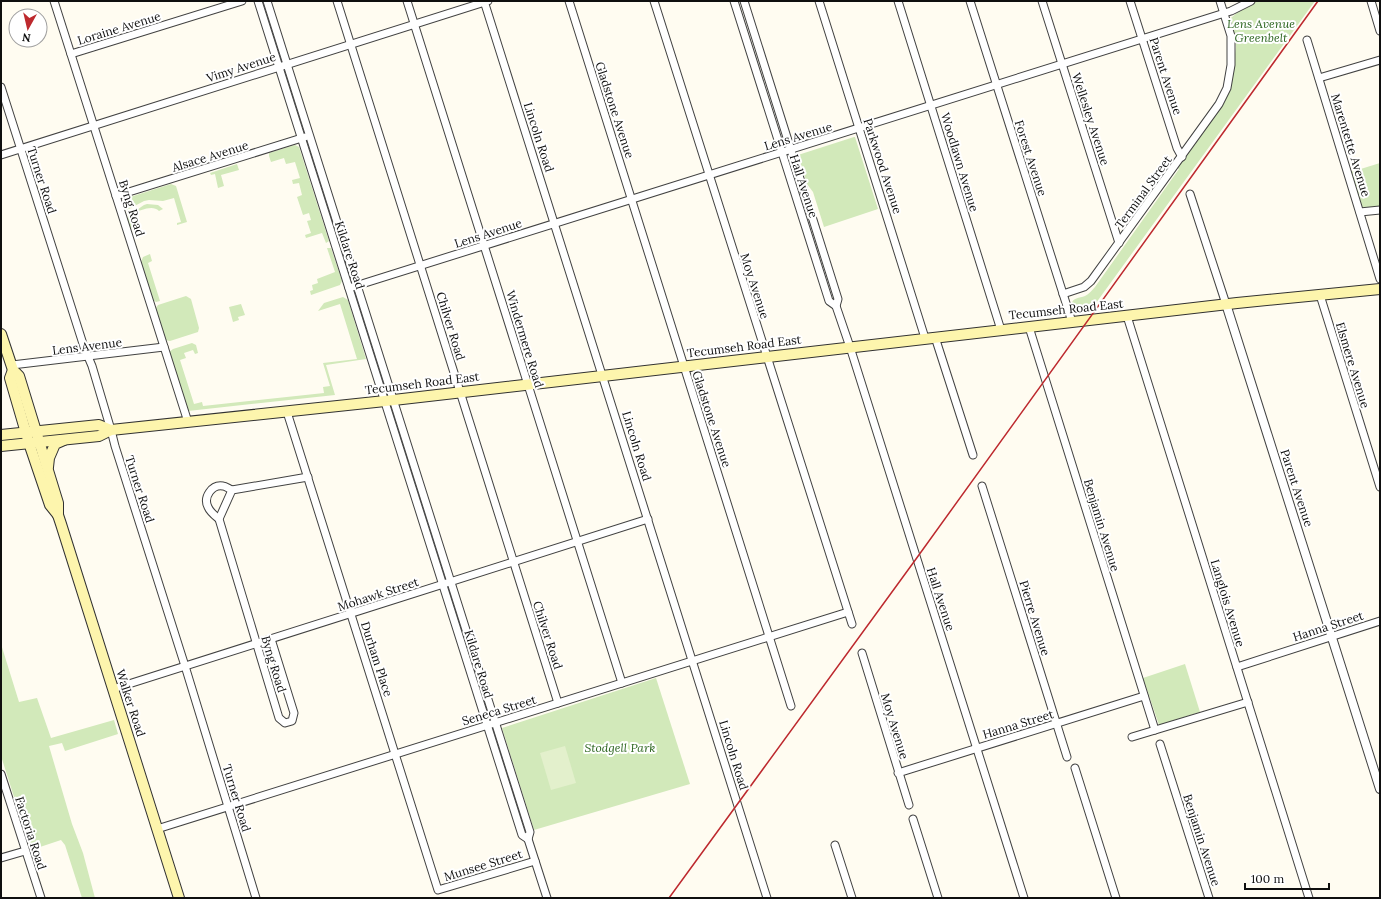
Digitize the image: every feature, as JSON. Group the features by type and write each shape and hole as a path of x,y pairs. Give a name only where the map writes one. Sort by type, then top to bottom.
{"main road":[{"name":"Tecumseh Road East","path":"1,446 99,436 111,430 287,412 1226,304 1380,289"},
{"name":"Walker Road","path":"1,334 12,368 10,378 24,409 31,431 50,505 58,515"},
{"path":"2,435 12,430 24,409 38,420 49,426 64,429"},
{"name":"Tecumseh Road East","path":"2,435 99,425 111,430"},
{"path":"48,470 55,444 64,440"},
{"name":"Walker Road","path":"34,442 48,470 58,503 58,515 180,898"}],"street":[{"name":"Byng Road","path":"54,1 188,422"},
{"name":"Loraine Avenue","path":"71,54 242,1"},
{"name":"Kildare Road","path":"258,1 349,288 429,513 530,832 528,839 547,898"},
{"name":"Kildare Road","path":"267,1 357,286 421,516 442,584 522,835 528,839"},
{"name":"Chilver Road","path":"337,1 558,703"},
{"name":"Windermere Road","path":"407,1 622,683"},
{"name":"Vimy Avenue","path":"1,155 486,1"},
{"name":"Lincoln Road","path":"486,1 768,898"},
{"name":"Gladstone Avenue","path":"569,1 792,706"},
{"name":"Moy Avenue","path":"654,1 852,624"},
{"name":"Hall Avenue","path":"734,1 829,301 836,306"},
{"name":"Hall Avenue","path":"744,1 838,299 836,306 1024,898"},
{"name":"Parkwood Avenue","path":"819,1 859,128 930,338"},
{"name":"Woodlawn Avenue","path":"898,1 1002,330"},
{"name":"Forest Avenue","path":"970,1 1072,322"},
{"name":"Wellesley Avenue","path":"1042,1 1119,243"},
{"name":"Parent Avenue","path":"1130,1 1177,148 1182,156"},
{"path":"1220,1 1224,13"},
{"name":"Lens Avenue","path":"349,288 1224,13 1251,1"},
{"path":"1371,1 1380,31"},
{"name":"Terminal Street","path":"1063,294 1084,287 1091,281 1219,104 1227,88 1231,65 1231,36 1224,13"},
{"name":"Marentette Avenue","path":"1307,40 1380,279"},
{"path":"1319,78 1380,60"},
{"name":"Turner Road","path":"1,87 88,356 111,430 114,446 185,666 256,898"},
{"name":"Alsace Avenue","path":"116,196 310,136"},
{"name":"Parent Avenue","path":"1190,194 1380,789"},
{"path":"1360,212 1380,210"},
{"name":"Elsmere Avenue","path":"1320,295 1380,487"},
{"name":"Langlois Avenue","path":"1127,316 1309,898"},
{"name":"Benjamin Avenue","path":"1029,327 1155,730"},
{"path":"930,338 973,455"},
{"name":"Lens Avenue","path":"12,368 88,356 164,347"},
{"name":"Durham Place","path":"287,412 438,890"},
{"name":"Byng Road","path":"271,639 294,713 292,721 289,723 285,723 279,718 219,519 211,512 207,505 206,498 209,491 215,487 224,486 232,490 308,477"},
{"name":"Pierre Avenue","path":"982,486 1067,757"},
{"path":"219,519 232,490"},
{"path":"421,516 429,513"},
{"name":"Mohawk Street","path":"113,689 648,519"},
{"name":"Seneca Street","path":"158,829 848,612"},
{"name":"Hanna Street","path":"1237,667 1380,621"},
{"name":"Moy Avenue","path":"862,653 909,805"},
{"name":"Hanna Street","path":"898,773 1144,696"},
{"path":"1132,737 1248,702"},
{"name":"Benjamin Avenue","path":"1160,744 1209,898"},
{"path":"1075,768 1116,898"},
{"name":"Factoria Road","path":"1,774 41,898"},
{"path":"913,819 938,898"},
{"path":"835,845 852,898"},
{"path":"1,858 25,851"},
{"name":"Munsee Street","path":"438,890 535,861"}],"green space":[{"name":"Lens Avenue Greenbelt","path":"1256,1 1315,1 1096,303 1093,310 1074,310 1072,306 1073,301 1086,295 1095,287 1179,169 1177,168 1215,115 1231,83 1236,47 1231,18 1240,10"},
{"path":"854,137 878,209 824,227 813,192 807,184 798,155"},
{"path":"295,145 299,147 329,241 326,243 322,233 306,238 305,235 311,233 307,221 311,220 309,213 303,215 297,197 302,195 299,183 293,184 292,180 300,178 295,162 286,164 284,158 271,162 269,156 269,153"},
{"path":"1380,163 1380,207 1362,209 1351,172"},
{"path":"237,164 239,170 221,175 224,186 218,188 215,174 211,175 210,173"},
{"path":"171,184 176,186 187,222 177,225 177,223 181,222 174,198 163,201 144,201 127,210 125,207 124,202 127,198"},
{"path":"147,204 158,205 163,209 159,211 150,208 133,213"},
{"path":"132,213 138,230 131,228 128,224 128,216"},
{"path":"327,248 331,248 342,281 340,285 311,295 310,291 313,290 312,285 318,283 317,279 335,272"},
{"path":"150,254 152,261 148,263 160,301 156,302 153,300 141,262 143,257"},
{"path":"186,296 191,299 199,328 198,332 170,341 165,340 155,309 158,305"},
{"path":"343,297 348,300 366,359 326,365 335,395 188,411 169,352 173,349 192,343 196,345 198,353 195,354 193,350 184,353 186,358 180,360 194,404 202,402 203,406 324,393 323,387 330,386 323,363 357,359 340,304 318,311 324,303"},
{"path":"241,304 245,315 238,317 239,320 233,322 229,307"},
{"path":"1,644 19,702 37,698 51,738 114,720 118,734 65,751 62,743 49,746 72,824 83,853 95,898 82,898 65,845 61,840 31,850 1,756"},
{"path":"1185,664 1200,712 1159,725 1143,678"},
{"name":"Stodgell Park","path":"656,678 690,784 534,830 502,728"},
{"path":"565,746 576,783 551,790 540,753"}],"railway":[{"path":"669,898 916,559 1318,1"}]}
